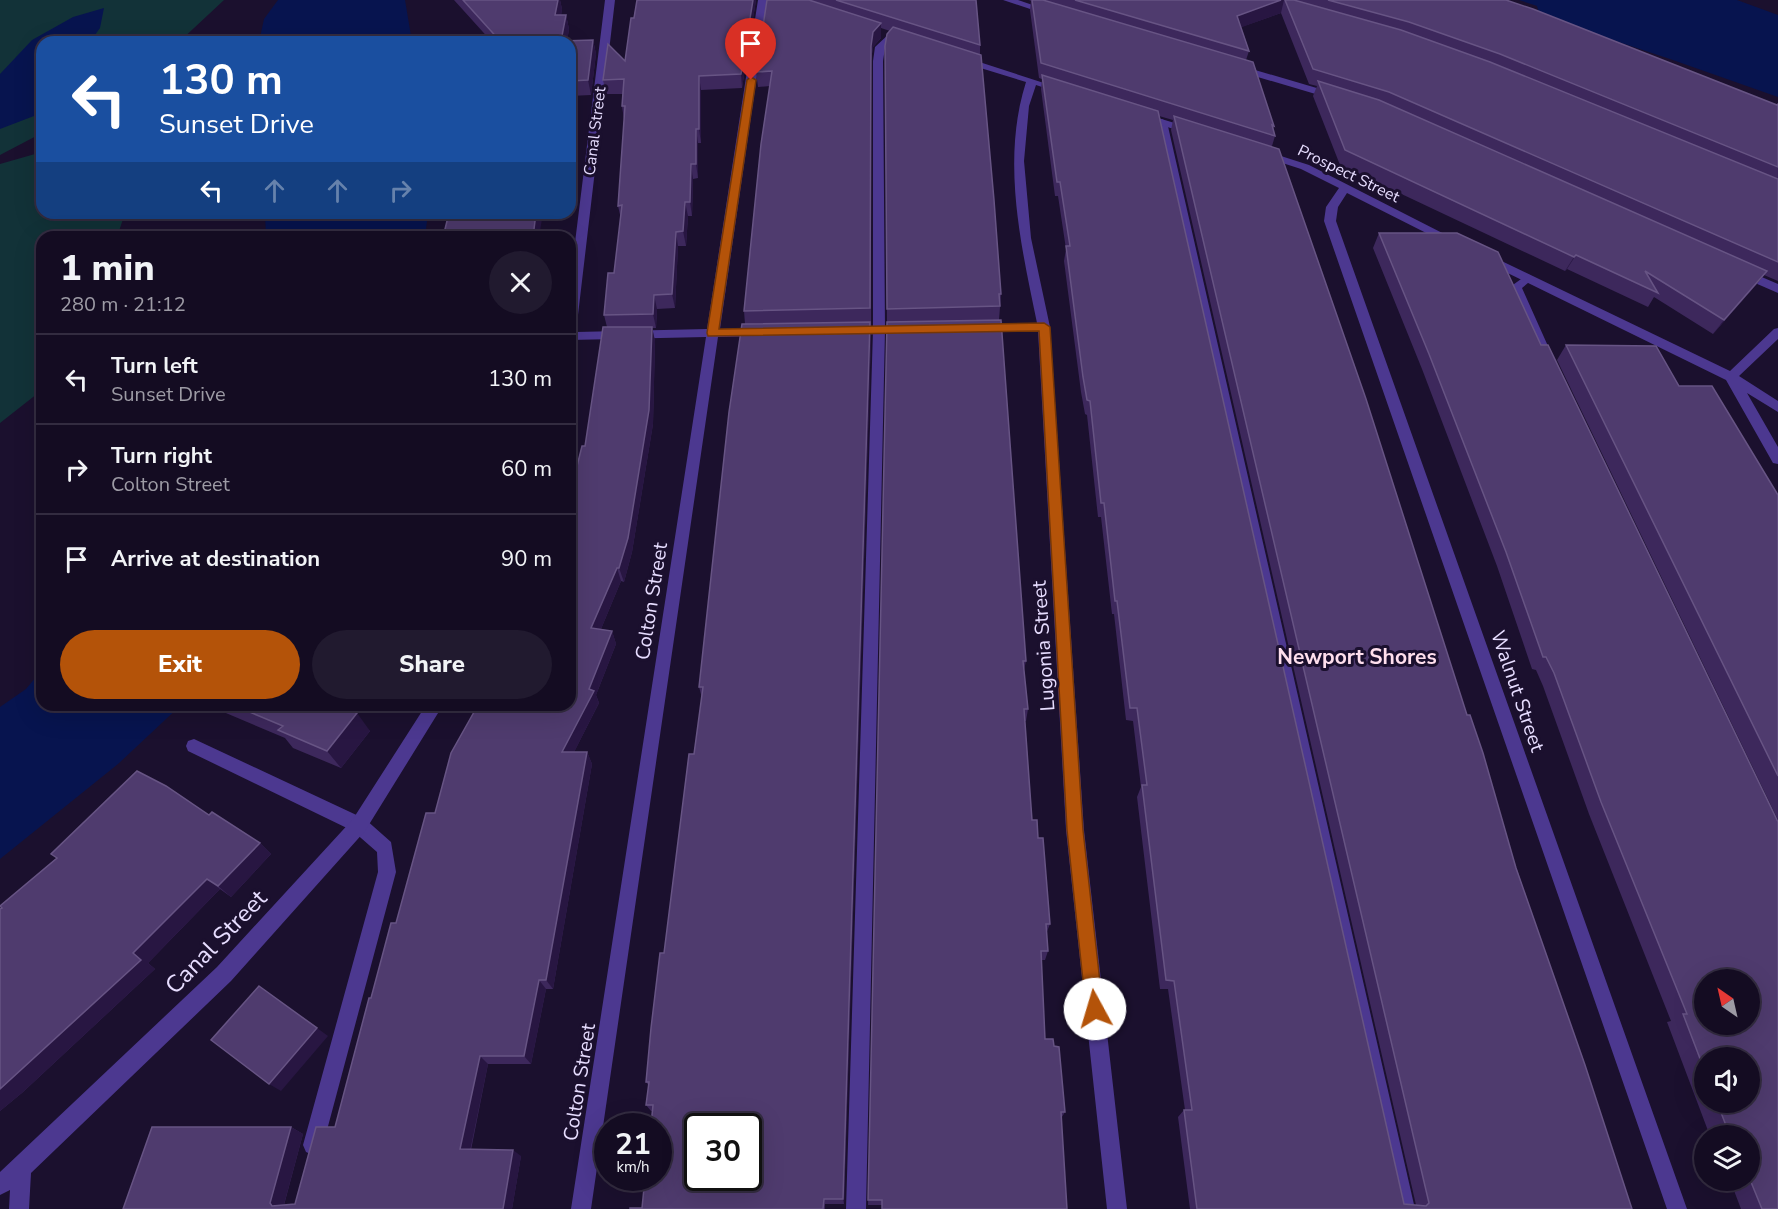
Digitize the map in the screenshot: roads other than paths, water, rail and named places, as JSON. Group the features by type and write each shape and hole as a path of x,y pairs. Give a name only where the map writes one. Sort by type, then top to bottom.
{"street":[{"name":"Canal Street","path":"576,284 610,0"},
{"name":"Colton Street","path":"581,1209 764,0"},
{"path":"1008,0 1064,17"},
{"path":"856,1209 879,330 878,61 880,47 890,36"},
{"path":"956,57 1054,88"},
{"path":"1221,63 1345,100"},
{"name":"Lugonia Street","path":"1032,81 1024,106 1019,160 1025,238 1044,327 1075,830 1117,1209"},
{"path":"1130,112 1206,136"},
{"path":"1162,122 1405,1209"},
{"name":"Prospect Street","path":"1250,150 1305,167 1344,189 1731,377 1778,407"},
{"name":"Walnut Street","path":"1344,189 1332,207 1330,221 1677,1209"},
{"path":"1735,270 1778,289"},
{"path":"1528,278 1516,287 1557,378"},
{"path":"973,328 1044,327"},
{"path":"843,331 914,330"},
{"path":"576,334 772,332"},
{"path":"1778,332 1731,377 1778,459"},
{"name":"Canal Street","path":"0,1185 21,1168 224,974 359,825 431,711"},
{"path":"194,746 359,825 386,848 387,872 307,1164"},
{"path":"19,1209 21,1168"}],"district":[{"name":"Newport Shores","path":"1357,657"}]}
